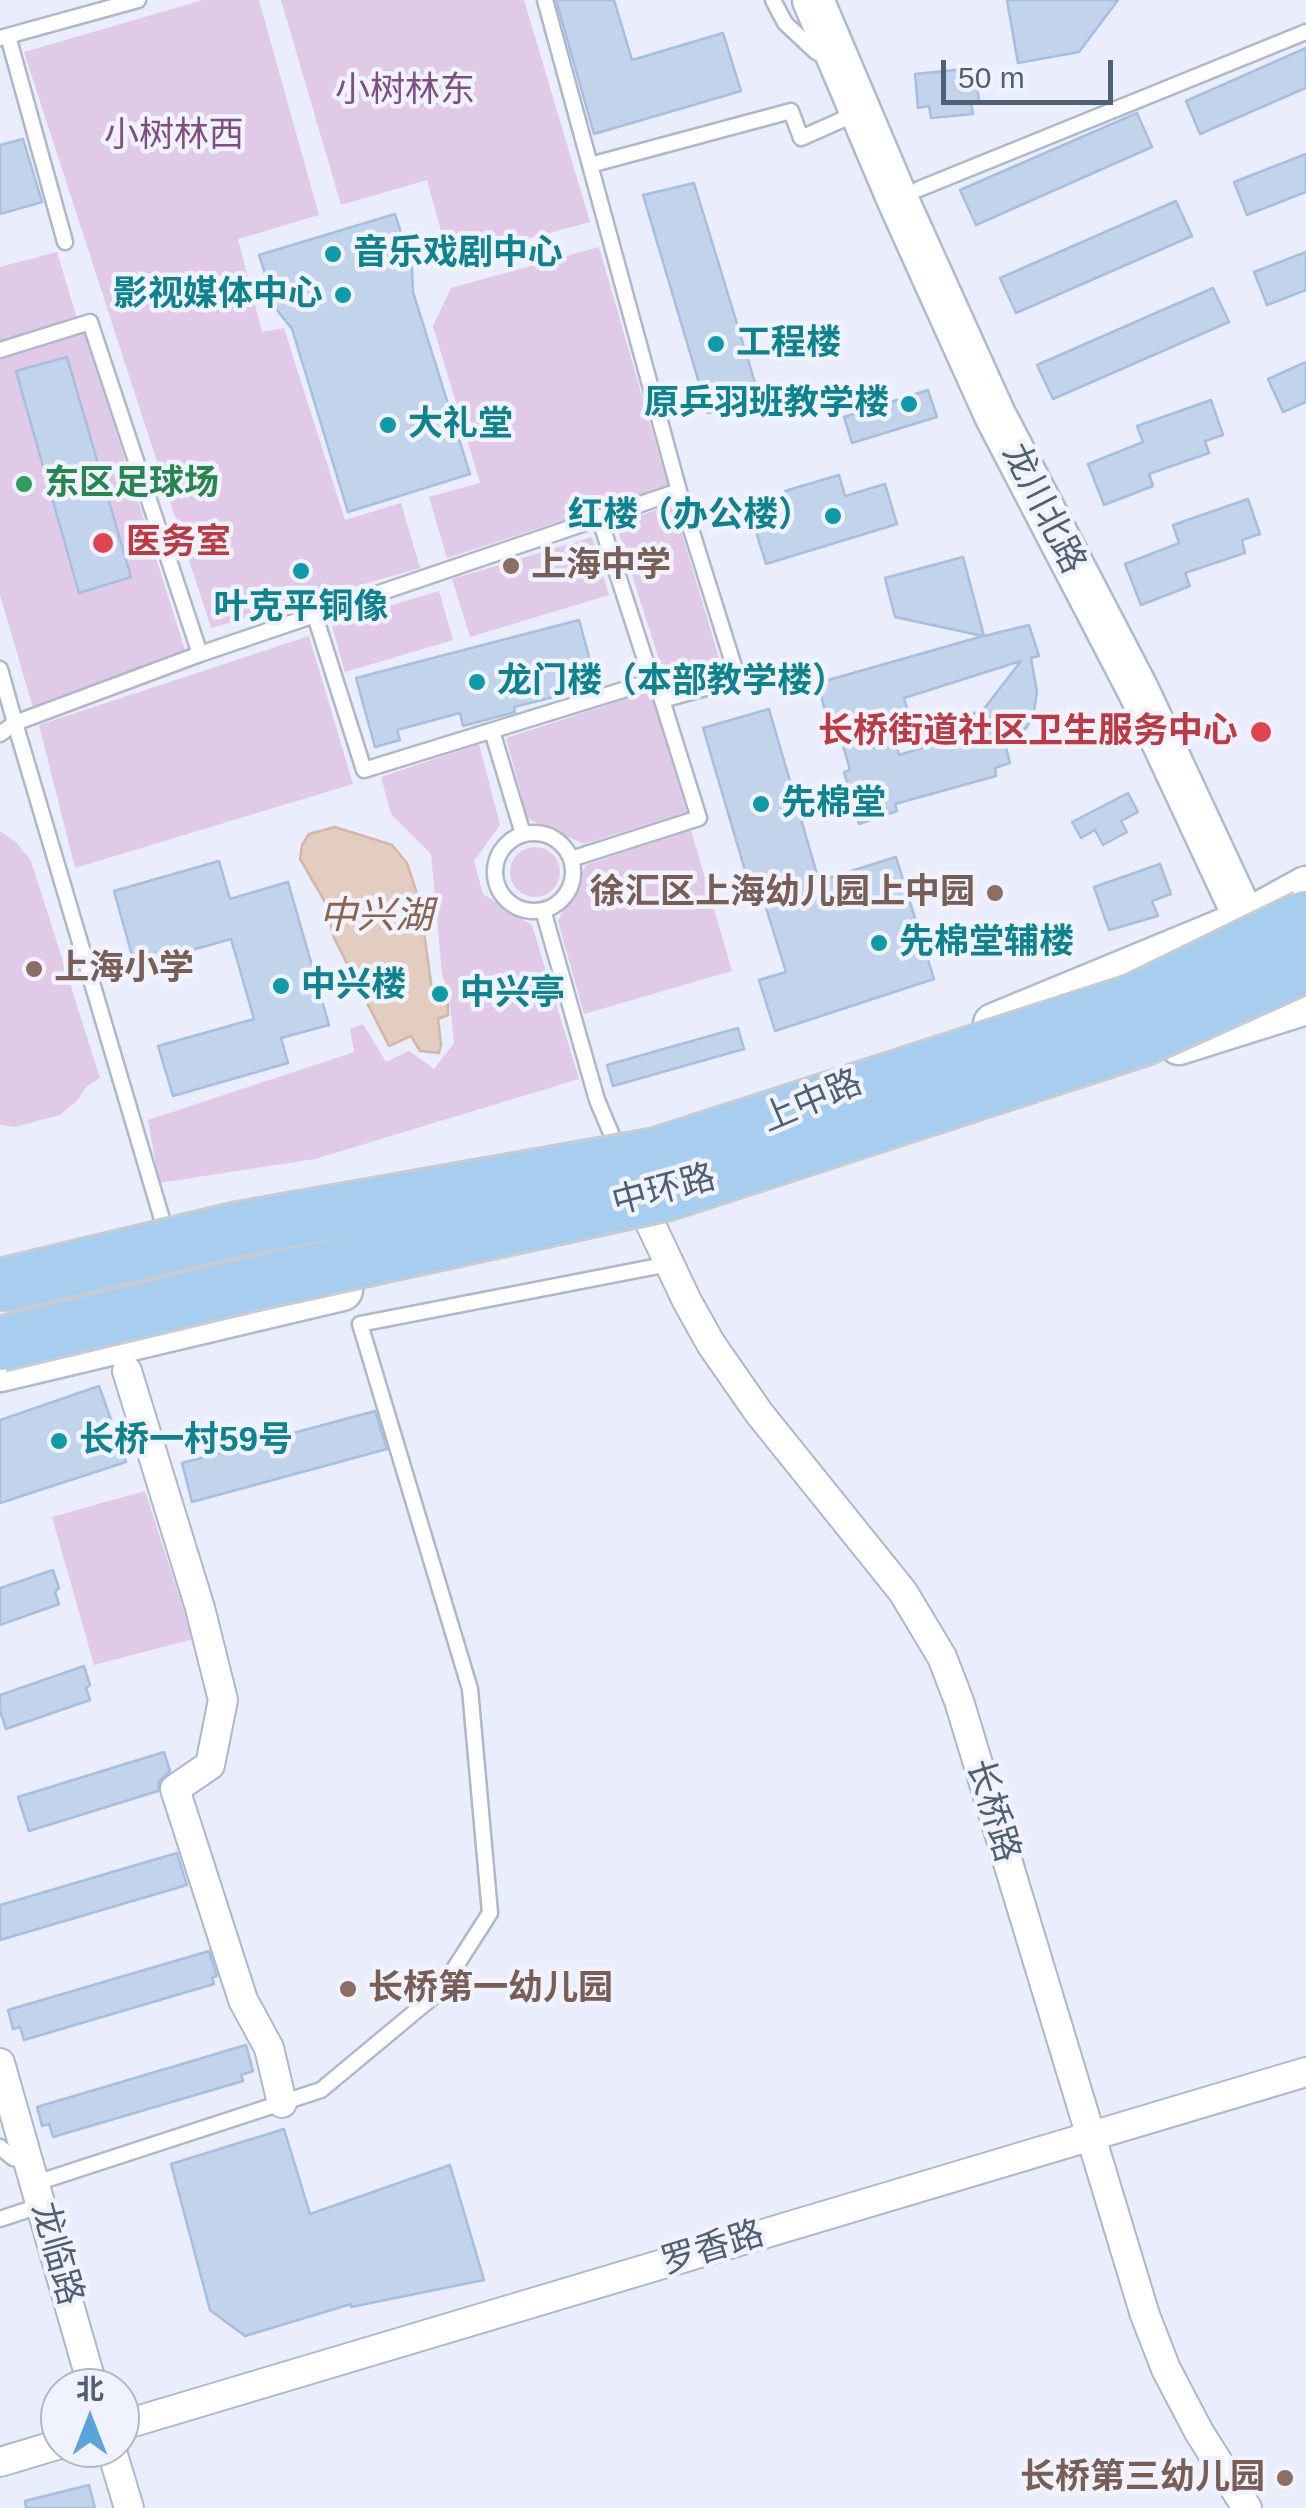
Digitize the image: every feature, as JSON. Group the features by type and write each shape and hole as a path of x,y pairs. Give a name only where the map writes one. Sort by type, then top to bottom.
{"highway":[{"name":"中环路","path":"0,1286 238,1229 656,1155 1134,1001 1273,916"},
{"name":"中环路","path":"0,1344 665,1194 1142,1039 1301,993"}],"main road":[{"name":"龙川北路","path":"813,0 1003,432 1138,690 1273,916"},
{"name":"龙川北路","path":"839,0 919,189 1050,472 1150,661 1273,916 1301,993"},
{"name":"上中路","path":"0,1310 688,1156 1046,1001 1273,916 1306,887"},
{"name":"上中路","path":"0,1371 395,1278 642,1209 1301,993"}],"street":[{"name":"长桥路","path":"626,1170 687,1301 738,1383 904,1592 942,1657 960,1701 1145,2315 1166,2369 1199,2432 1247,2508"},
{"path":"126,1371 200,1608 223,1700 210,1765 175,1790 243,2000 269,2048 282,2103"},
{"name":"龙临路","path":"0,2063 87,2368"},
{"name":"罗香路","path":"140,2420 1306,2072"},
{"path":"0,2462 40,2450"},
{"path":"116,2468 129,2508"}],"lane":[{"path":"65,242 4,37 138,0"},
{"path":"544,0 679,490 738,679 662,700 699,818 571,859"},
{"path":"773,0 785,23 816,52 840,64"},
{"path":"919,189 1306,32"},
{"path":"590,165 791,111 801,138 861,112"},
{"path":"0,350 90,322 200,654"},
{"path":"0,734 15,723 200,654 679,490"},
{"path":"315,616 364,770 652,681 600,517"},
{"path":"0,669 177,1270"},
{"path":"492,731 523,834"},
{"path":"544,833 556,838 571,859 574,872 565,896 543,910 530,911 506,901 494,878 498,853 507,842 523,834 544,833"},
{"path":"543,910 597,1100 626,1170"},
{"path":"0,2219 35,2183 321,2090 440,1991 490,1913 470,1688 360,1324 669,1264"},
{"path":"0,2146 35,2183"}],"green space":[{"name":"小树林西","path":"203,0 259,0 319,215 238,239 262,332 284,328 345,520 401,503 420,568 211,628 24,52"},
{"name":"小树林东","path":"281,0 524,0 590,222 449,260 427,180 341,205"},
{"path":"599,247 668,486 447,558 429,497 480,483 433,326 451,288"},
{"path":"57,252 78,322 0,344 0,267"},
{"path":"85,333 185,650 33,708 0,595 0,360","holes":["66,357 131,577 80,592 17,371"]},
{"path":"673,504 722,668 667,685 616,524"},
{"path":"592,537 609,595 470,637 452,579"},
{"path":"439,591 453,640 345,672 331,623"},
{"path":"309,636 353,784 75,868 39,725"},
{"path":"650,691 687,812 584,844 528,819 506,738"},
{"path":"479,744 500,825 474,861 483,894 532,925 579,1079 315,1159 159,1183 148,1120 354,1052 350,1029 363,1024 386,1062 409,1051 434,1069 454,1043 449,994 442,974 431,854 391,814 381,777"},
{"path":"691,830 732,971 584,1014 558,921 586,865"},
{"path":"0,831 16,842 31,861 100,1078 60,1115 15,1127 0,1125"},
{"path":"535,847 552,855 560,872 552,889 535,897 518,889 510,872 518,855"},
{"path":"145,1491 193,1639 94,1665 52,1517"}],"water":[{"name":"中兴湖","path":"335,827 392,845 407,863 420,903 432,990 436,1002 448,999 448,1015 438,1019 439,1053 420,1051 411,1036 389,1046 334,938 325,902 300,859 309,834"}],"building":[{"path":"556,0 614,0 632,60 723,33 741,91 594,134"},
{"path":"1007,0 1118,0 1079,52 1018,63"},
{"path":"1306,48 1306,88 1200,134 1186,101"},
{"path":"975,68 979,102 971,103 973,114 931,118 929,106 918,108 915,74"},
{"path":"1137,113 1152,147 976,225 960,190"},
{"path":"23,139 42,202 0,214 0,145"},
{"path":"1306,154 1306,192 1247,215 1234,182"},
{"name":"工程楼","path":"694,183 760,399 708,413 643,195"},
{"path":"1176,201 1192,236 1016,313 1000,278"},
{"name":"大礼堂","path":"395,214 412,267 413,292 470,474 348,512 292,329 277,310 259,255"},
{"path":"1306,252 1306,290 1267,305 1254,272"},
{"path":"1213,288 1229,322 1053,399 1037,365"},
{"path":"67,357 131,577 79,593 16,371"},
{"path":"1306,362 1306,402 1283,412 1268,379"},
{"name":"原乒羽班教学楼","path":"928,390 937,417 852,443 844,417"},
{"path":"1211,400 1223,435 1205,441 1209,453 1149,474 1153,486 1104,505 1088,464 1143,442 1137,426"},
{"name":"红楼（办公楼）","path":"839,475 845,496 885,484 897,524 766,564 753,522 791,511 785,491"},
{"path":"1248,499 1260,534 1242,540 1245,553 1185,573 1190,586 1141,605 1125,564 1179,543 1173,525"},
{"path":"963,557 984,636 1029,625 1039,656 1031,658 1037,692 1033,717 1006,747 1010,763 995,768 996,776 895,804 897,811 859,824 844,772 850,770 839,732 831,735 818,683 983,636 895,617 885,578","holes":["1021,661 983,710 974,713 979,730 899,755 887,718 908,711 904,698"]},
{"name":"龙门楼（本部教学楼）","path":"579,620 597,686 514,707 515,712 463,726 460,713 397,730 400,740 375,747 356,678"},
{"path":"769,709 819,881 896,857 934,979 775,1031 759,980 786,972 763,898 754,901 703,728"},
{"path":"1128,793 1138,812 1121,821 1127,832 1103,845 1095,830 1081,838 1072,822"},
{"name":"中兴楼","path":"219,861 230,899 288,882 329,1025 281,1038 288,1063 173,1096 158,1046 254,1019 231,939 135,966 114,891"},
{"path":"1160,864 1171,894 1152,901 1158,916 1109,930 1094,887"},
{"path":"738,1028 744,1049 613,1086 607,1065"},
{"name":"长桥一村59号","path":"99,1386 126,1462 0,1503 0,1420"},
{"path":"375,1411 387,1449 192,1502 182,1463"},
{"path":"53,1570 59,1604 0,1625 0,1588"},
{"path":"84,1666 90,1700 6,1729 0,1695"},
{"path":"164,1752 170,1771 159,1782 158,1791 29,1831 18,1797"},
{"path":"177,1853 187,1885 0,1940 0,1905"},
{"path":"209,1951 217,1976 212,1978 214,1984 24,2040 20,2027 13,2029 8,2010"},
{"path":"246,2045 253,2071 241,2075 243,2081 53,2137 49,2124 42,2126 37,2107"},
{"path":"284,2129 310,2214 450,2165 484,2280 351,2304 245,2336 210,2310 171,2164"},
{"path":"89,2485 95,2508 26,2508 25,2501"}],"place":[{"name":"音乐戏剧中心","path":"333,254"},
{"name":"影视媒体中心","path":"343,295"},
{"name":"工程楼","path":"716,344"},
{"name":"原乒羽班教学楼","path":"909,404"},
{"name":"大礼堂","path":"388,425"},
{"name":"东区足球场","path":"24,484"},
{"name":"红楼（办公楼）","path":"833,516"},
{"name":"医务室","path":"103,543"},
{"name":"上海中学","path":"511,566"},
{"name":"叶克平铜像","path":"301,571"},
{"name":"龙门楼（本部教学楼）","path":"477,682"},
{"name":"长桥街道社区卫生服务中心","path":"1261,732"},
{"name":"先棉堂","path":"761,804"},
{"name":"徐汇区上海幼儿园上中园","path":"995,893"},
{"name":"先棉堂辅楼","path":"879,943"},
{"name":"上海小学","path":"34,969"},
{"name":"中兴楼","path":"281,986"},
{"name":"中兴亭","path":"440,994"},
{"name":"长桥一村59号","path":"59,1441"},
{"name":"长桥第一幼儿园","path":"348,1989"},
{"name":"长桥第三幼儿园","path":"1285,2478"}]}
